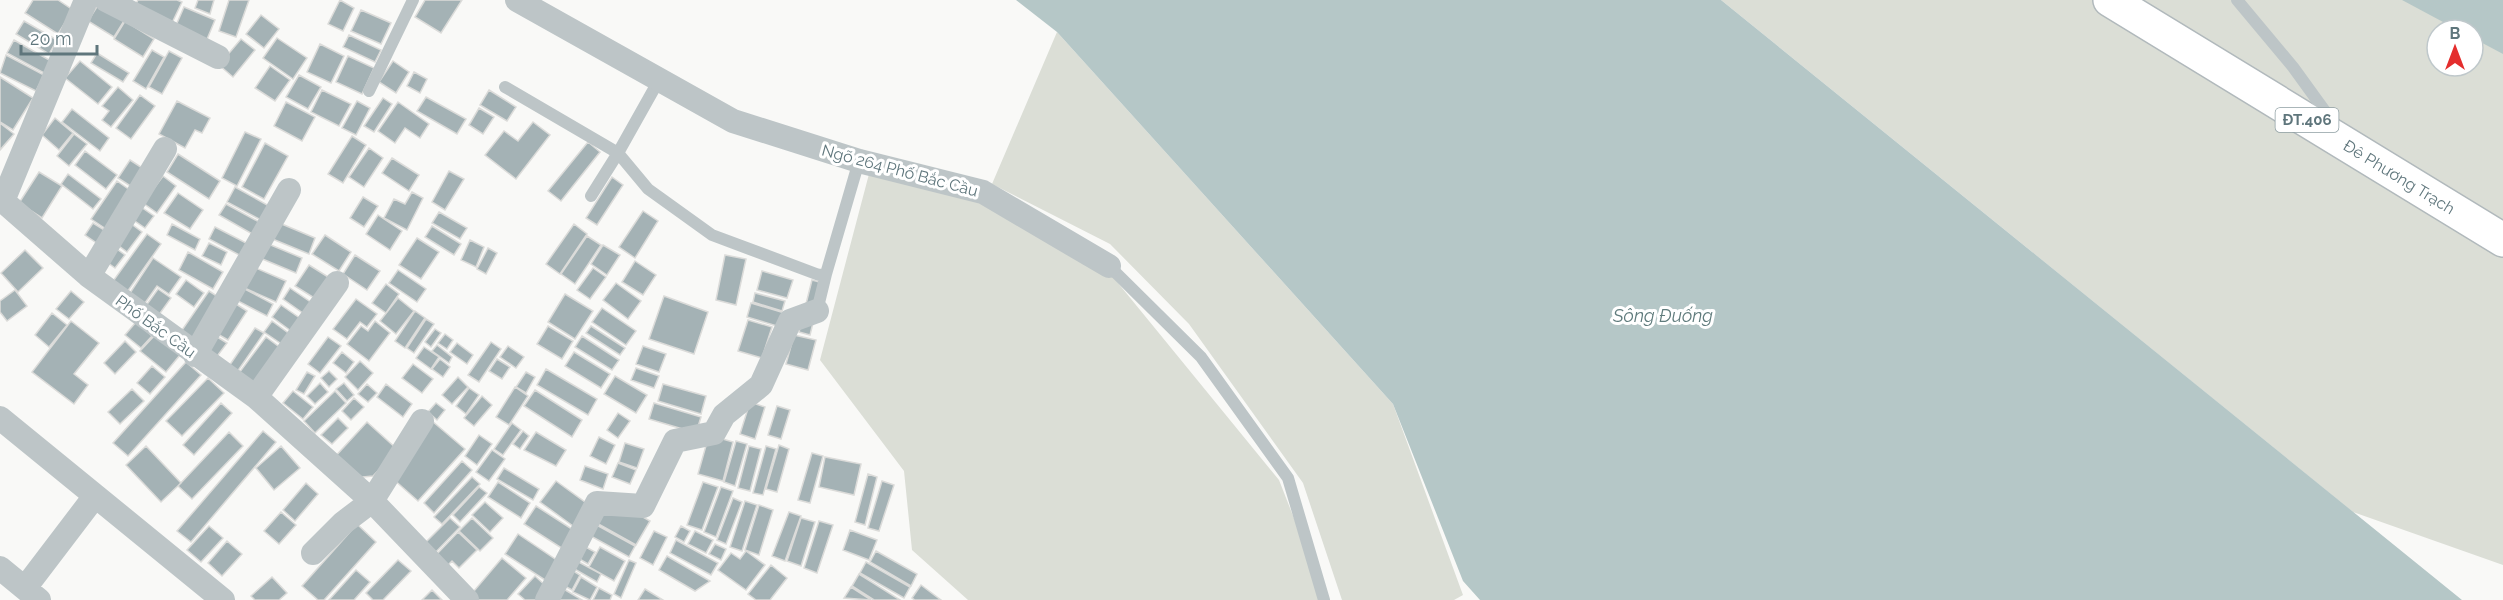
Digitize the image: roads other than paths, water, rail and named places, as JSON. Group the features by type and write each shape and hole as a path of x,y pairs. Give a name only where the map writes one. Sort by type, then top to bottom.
{"main road":[{"name":"Đê Phương Trạch","path":"2110,0 2503,240"}],"street":[{"name":"Phố Bắc Cầu","path":"87,0 1,201 89,276 256,397 372,501 467,600"},
{"path":"106,0 218,57"},
{"name":"Ngõ 264 Phố Bắc Cầu","path":"517,0 733,121 859,161 982,192 1109,266"},
{"path":"89,276 165,149"},
{"path":"195,355 289,190"},
{"path":"256,397 337,283"},
{"path":"547,600 597,503 643,506 675,441 714,433 724,415 760,385 790,321 818,310"},
{"path":"0,418 223,600"},
{"path":"313,553 343,524 372,501 422,421"},
{"path":"0,568 32,594 95,496"}],"lane":[{"path":"369,91 413,0"},
{"path":"2237,0 2293,67 2352,148"},
{"path":"591,196 659,80"},
{"path":"505,87 618,153 648,189 712,235 819,275 826,274"},
{"path":"818,310 826,274 859,161"},
{"name":"Ngõ 264 Phố Bắc Cầu","path":"1109,266 1201,357 1288,478 1324,600"}],"water":[{"name":"Sông Đuống","path":"1016,0 1721,0 2462,600 1480,600 1463,581 1393,404 1057,32"},
{"path":"2402,0 2503,0 2503,54 2485,44 2485,18 2436,18"}]}
